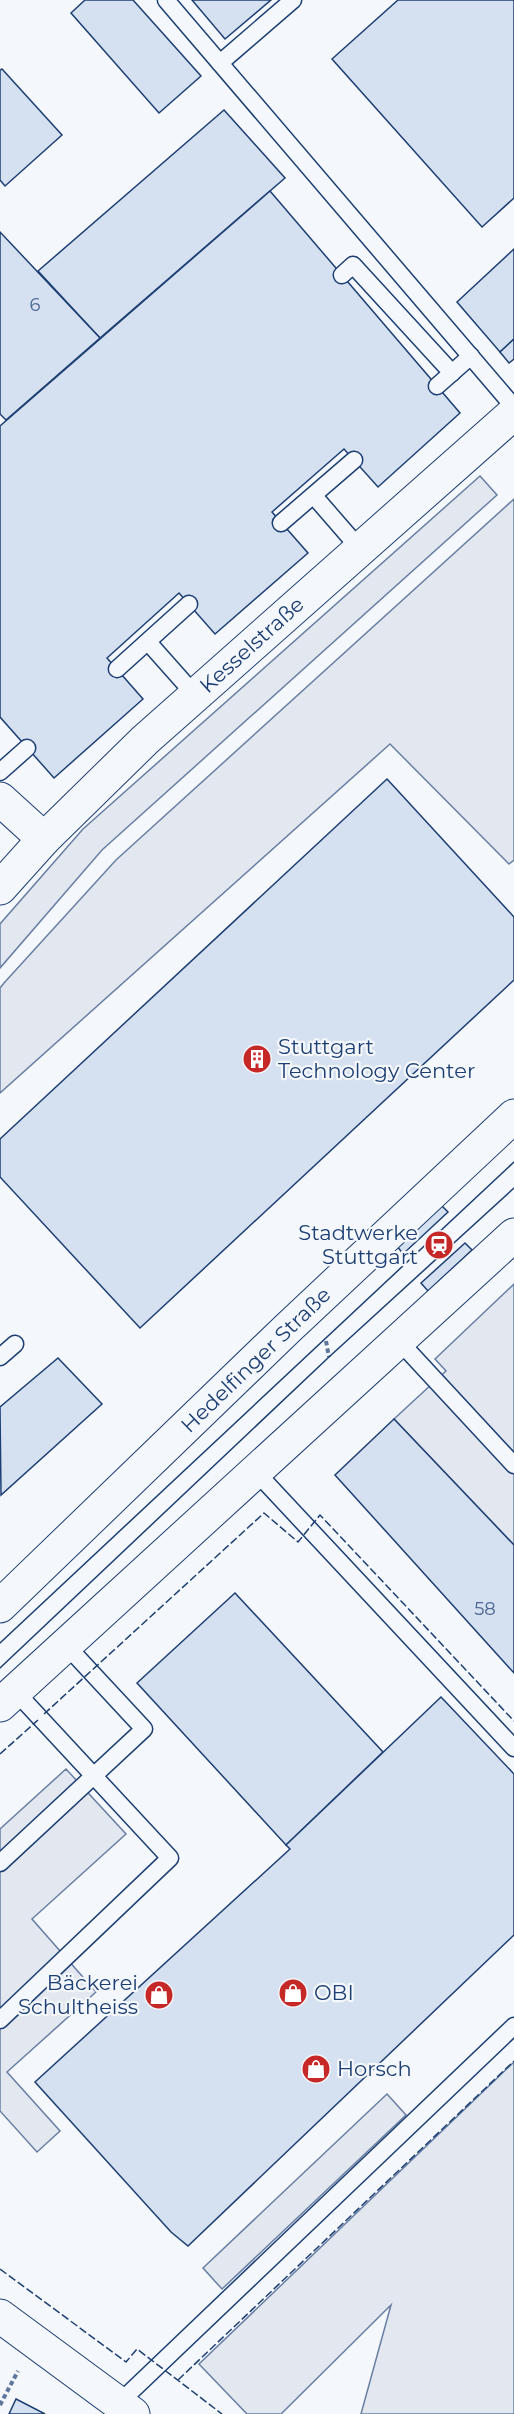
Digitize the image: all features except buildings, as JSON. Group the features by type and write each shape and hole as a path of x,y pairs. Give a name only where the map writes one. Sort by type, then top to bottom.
{"street":[{"name":"Kesselstraße","path":"0,888 44,839 146,740 514,413"},
{"path":"0,799 44,839"},
{"name":"Hedelfinger Straße","path":"0,1606 287,1329 514,1116"},
{"path":"8,1698 514,1235"},
{"path":"0,2316 126,2409"}],"lane":[{"path":"166,0 514,407"},
{"path":"220,63 293,0"},
{"path":"342,275 353,265 452,372"},
{"path":"438,386 471,356"},
{"path":"281,523 354,460"},
{"path":"314,496 360,549"},
{"path":"117,669 189,604"},
{"path":"148,642 195,695"},
{"path":"0,772 27,748"},
{"path":"399,1341 514,1465"},
{"path":"0,1357 15,1344"},
{"path":"256,1472 514,1748"},
{"path":"0,1863 144,1729 65,1644"},
{"path":"0,2020 170,1858 110,1791 8,1698"},
{"path":"126,2409 514,2025"}],"shaded area":[{"path":"480,476 497,495 102,850 0,968 0,924 83,829"},
{"path":"514,499 514,860 509,864 390,744 0,1093 0,988 4,983 116,860"},
{"path":"514,1284 514,1545 394,1419 446,1371 435,1359"},
{"path":"66,1769 126,1834 32,1919 96,1992 7,2072 60,2131 37,2152 0,2111 0,1829"},
{"path":"514,2062 514,2414 361,2414 391,2305 281,2414 247,2414 199,2364"},
{"path":"387,2094 406,2115 222,2289 203,2268"}],"tram line":[{"path":"0,1643 514,1162"},
{"path":"0,1668 329,1357 514,1188"}],"fence":[{"path":"44,1714 264,1513 298,1542 320,1515 514,1721"},
{"path":"0,1754 38,1720"},
{"path":"178,2380 514,2061"},
{"path":"0,2269 126,2362 137,2349 222,2414"}],"place":[{"name":"Stuttgart Technology Center","path":"257,1059"},
{"name":"Stadtwerke Stuttgart","path":"439,1245"},
{"name":"OBI","path":"293,1993"},
{"name":"Bäckerei Schultheiss","path":"159,1995"},
{"name":"Horsch","path":"316,2069"}]}
